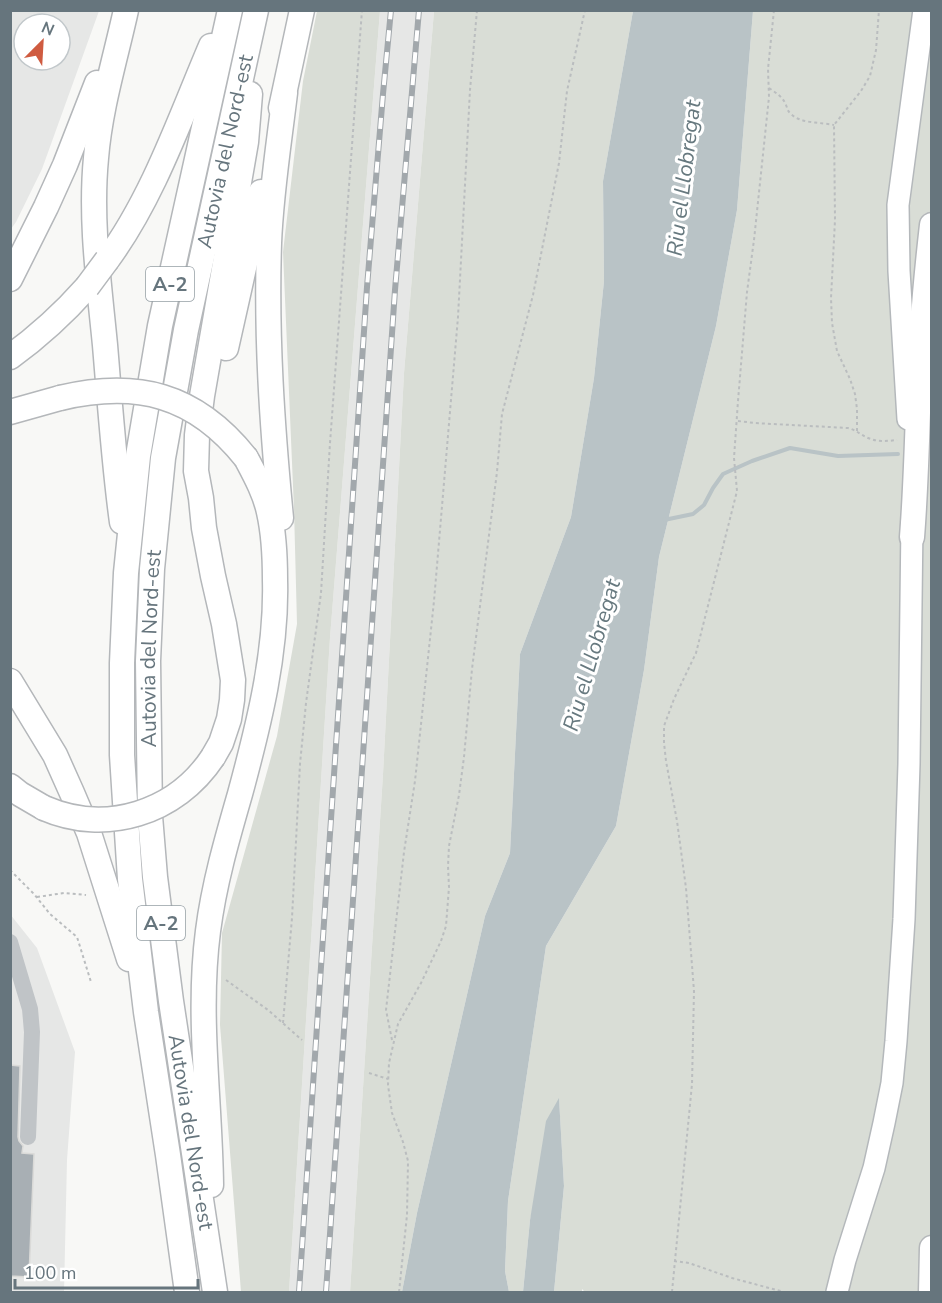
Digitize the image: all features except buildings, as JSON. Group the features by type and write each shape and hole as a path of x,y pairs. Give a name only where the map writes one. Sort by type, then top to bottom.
{"highway":[{"path":"10,279 42,217 65,165 125,10"},
{"path":"125,10 99,130 94,176 94,212 116,482 127,561"},
{"path":"10,357 42,333 74,301 107,260 135,215 153,179 229,10"},
{"name":"Autovia del Nord-est","path":"187,1293 146,1012 130,879 122,755 122,663 127,561 138,456 160,326 229,10"},
{"path":"201,498 223,362 302,10"},
{"path":"10,786 44,808 74,819 109,820 139,814 158,807 181,792 203,771 221,743 229,719 233,680 206,539 196,471 197,435 246,142 254,18"},
{"name":"Autovia del Nord-est","path":"214,1283 155,877 150,816 147,661 152,569 163,458 186,330 254,18"},
{"path":"240,793 272,703 283,625 285,556 269,378 268,308 270,241 285,93"},
{"path":"912,537 916,489 919,384 932,225"},
{"path":"10,412 85,392 141,391 178,402 216,426 234,443 246,458 262,490 269,512 274,541 276,594 266,681 253,742 221,862 207,933 204,979 214,1283"},
{"path":"10,681 56,755 81,813 146,1012"},
{"path":"931,1293 932,1248"}],"main road":[{"path":"837,1293 874,1168 890,1093 896,1041 908,812 912,537 898,205 924,10"}],"lane":[{"path":"10,942 30,1009 32,1032 28,1137"}],"path":[{"path":"283,1023 292,918 300,764 321,593 362,10"},
{"path":"393,1043 386,1010 404,852 416,781 434,601 458,317 469,102 477,10"},
{"path":"399,1293 407,1215 408,1161 392,1113 388,1079 389,1063 398,1024 421,983 446,926 449,846 464,757 502,414 533,295 559,163 567,92 585,10"},
{"path":"672,1293 692,1084 694,991 686,888 666,761 664,726 696,653 737,491 734,458 747,292 769,88 768,69 774,10"},
{"path":"857,431 855,394 837,351 832,323 835,227 834,125 870,76 876,50 879,10"},
{"path":"769,88 783,99 793,116 804,121 834,125"},
{"path":"737,421 839,427 857,431 869,439 897,440"},
{"path":"10,870 37,897 50,914 77,937 91,982"},
{"path":"37,897 64,893 86,895"},
{"path":"226,980 268,1010 302,1040"},
{"path":"369,1073 388,1079"},
{"path":"674,1261 689,1263 784,1293"}],"shaded area":[{"path":"11,10 99,11 42,169 11,229"},
{"path":"317,11 380,11 330,638 289,1292 241,1292 220,1025 222,933 277,736 297,624 283,252 303,81"},
{"path":"380,11 434,11 404,373 383,774 350,1292 289,1292 330,638"},
{"path":"434,11 633,11 603,181 604,281 594,378 571,517 520,654 510,853 485,916 417,1213 402,1292 350,1292 383,774 404,373"},
{"path":"753,11 931,11 931,1292 585,1292 582,1289 582,1292 554,1292 564,1186 559,1099 530,1220 523,1292 509,1292 505,1271 508,1201 546,946 616,826 644,670 659,557 716,326 737,210"},
{"path":"10,914 37,948 75,1052 67,1160 64,1292 11,1292"}],"water":[{"name":"Riu el Llobregat","path":"633,11 753,11 737,210 716,326 659,557 644,670 616,826 546,946 508,1201 505,1271 509,1292 402,1292 417,1213 485,916 510,853 520,654 571,517 594,378 604,281 603,181"},
{"path":"559,1098 564,1186 554,1292 523,1292 530,1220 546,1121"}],"waterway":[{"path":"664,520 693,514 704,505 723,474 790,448 838,456 898,454"}],"railway":[{"path":"299,1292 367,287 391,10"},
{"path":"326,1292 395,290 419,10"}]}
